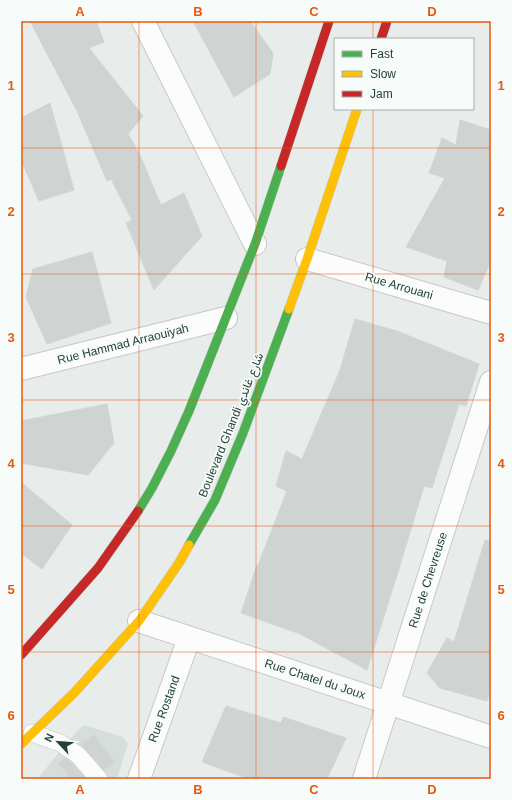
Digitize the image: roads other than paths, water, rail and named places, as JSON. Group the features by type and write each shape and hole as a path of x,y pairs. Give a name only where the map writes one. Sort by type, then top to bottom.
{"main road":[{"path":"21,655 98,568 126,529 152,488 171,451 189,411 254,244 329,21"},
{"path":"381,38 387,21"},
{"name":"Boulevard Ghandi شارع غاندي","path":"27,739 74,693 139,621 179,563 215,500 243,433 307,259 357,110"}],"street":[{"path":"144,21 254,244"},
{"name":"Rue Arrouani","path":"307,259 491,313"},
{"name":"Rue Hammad Arraouiyah","path":"21,369 226,318"},
{"name":"Rue de Chevreuse","path":"364,779 491,382"},
{"name":"Rue Chatel du Joux","path":"139,621 491,737"},
{"name":"Rue Rostand","path":"139,779 189,638"}],"lane":[{"path":"27,739 60,743 78,755 99,779"}]}
